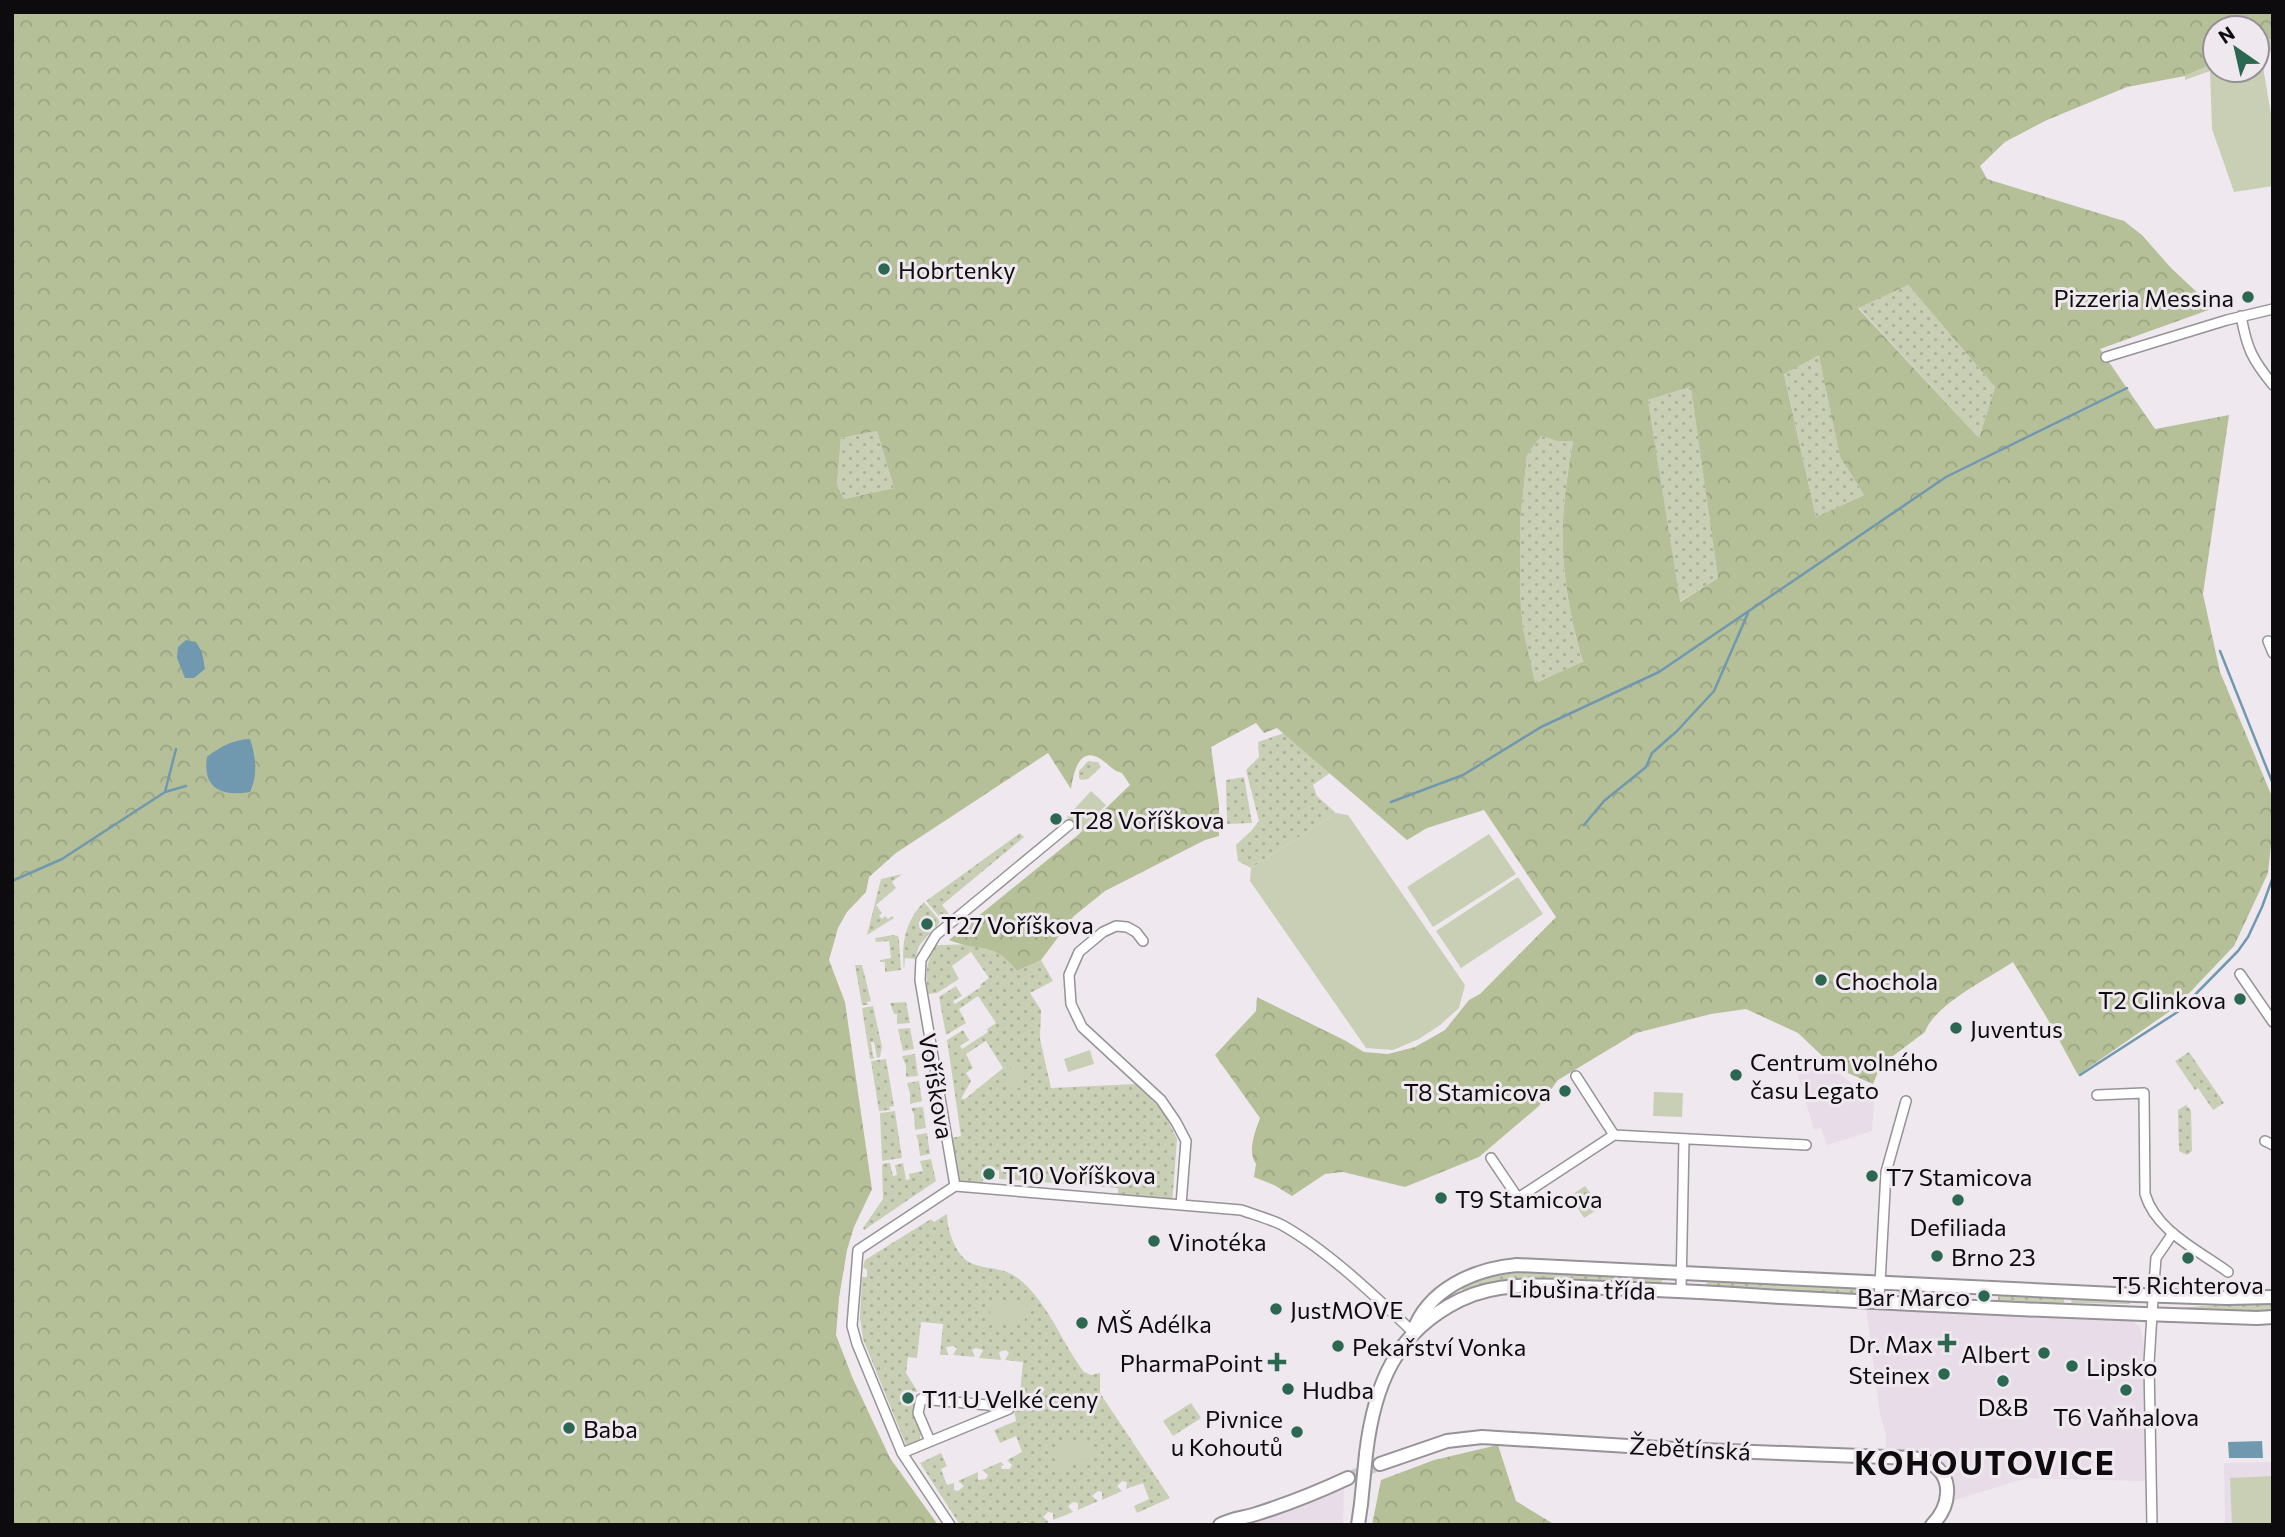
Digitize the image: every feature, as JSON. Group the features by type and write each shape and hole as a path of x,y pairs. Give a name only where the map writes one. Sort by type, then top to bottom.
{"street":[{"path":"2106,357 2241,316 2273,309"},
{"path":"2241,316 2247,346 2255,363 2273,385"},
{"path":"2268,641 2273,653"},
{"name":"Voříškova","path":"955,1186 919,980 921,960 936,935 1069,825"},
{"path":"1143,941 1136,932 1127,927 1116,926 1103,932 1079,952 1069,975 1071,1004 1082,1027 1161,1100 1186,1141 1181,1205"},
{"path":"2240,974 2273,1021"},
{"path":"1576,1076 1615,1135"},
{"path":"2097,1095 2144,1093 2146,1194 2149,1207 2159,1221 2173,1233 2228,1272"},
{"path":"1880,1302 1886,1172 1906,1101"},
{"path":"1491,1158 1518,1198 1615,1135 1806,1145"},
{"path":"1681,1291 1684,1139"},
{"path":"950,1525 902,1453 852,1326 858,1250 955,1186 1241,1210 1279,1224 1308,1240 1413,1332 1392,1362 1377,1394 1371,1415 1358,1525"},
{"path":"2152,1525 2148,1363 2156,1258 2173,1233"},
{"name":"Libušina třída","path":"1413,1332 1418,1317 1433,1299 1466,1278 1517,1265 2154,1295 2273,1297"},
{"name":"Libušina třída","path":"1413,1332 1459,1301 1491,1289 1521,1286 1681,1291 2152,1315 2273,1317"},
{"path":"902,1453 1009,1409 921,1399 918,1413 930,1441"},
{"name":"Žebětínská","path":"1380,1464 1447,1441 1482,1437 1676,1449 1913,1458 1930,1463 1942,1474 1947,1485 1948,1497 1943,1512 1932,1525"},
{"path":"1237,1525 1250,1517 1296,1501 1348,1478"},
{"path":"1220,1525 1229,1519 1250,1517"}],"shaded area":[{"path":"1817,1056 1874,1101 1872,1131 1827,1145 1821,1128 1814,1130 1796,1069 1804,1066 1802,1061"},
{"path":"1866,1307 2132,1320 2140,1327 2145,1347 2145,1481 2026,1478 1952,1501 1952,1488 1945,1470 1886,1451 1886,1434 1880,1414"},
{"path":"2273,1462 2273,1525 2225,1525 2224,1463"},
{"path":"1344,1489 1343,1525 1248,1525 1281,1513"}],"green space":[{"path":"12,12 2273,12 2271,39 2271,14 2201,14 2201,69 2185,76 2127,87 2047,120 2005,142 1980,166 1987,179 2124,221 2142,235 2171,268 2214,308 2100,349 2155,429 2229,415 2203,594 2220,672 2273,799 2268,873 2234,946 2176,1007 2078,1075 2013,962 1950,1002 1930,1022 1925,1032 1881,1065 1873,1084 1834,1067 1798,1033 1746,1009 1711,1014 1636,1033 1558,1080 1539,1106 1479,1157 1405,1187 1343,1172 1325,1174 1292,1196 1254,1177 1256,1164 1252,1148 1260,1118 1215,1055 1256,1011 1257,997 1364,1052 1388,1054 1415,1047 1445,1030 1469,1000 1480,994 1556,917 1484,810 1427,828 1407,840 1277,728 1264,733 1256,723 1211,747 1219,805 1219,836 1205,840 1105,891 1074,916 1041,960 1017,971 1000,954 949,940 1078,835 1130,785 1122,773 1092,755 1081,759 1071,789 1048,753 896,853 869,877 866,892 847,912 838,928 829,960 845,1002 872,1189 854,1227 847,1250 836,1335 853,1379 890,1458 938,1525 12,1525","holes":["1908,285 1995,387 1979,438 1858,308","1819,355 1840,457 1864,495 1816,517 1784,374","1691,387 1718,578 1680,602 1648,400","877,431 894,488 844,499 837,485 841,438","1541,436 1557,441 1573,441 1564,509 1563,550 1570,607 1583,662 1535,683 1523,629 1520,593 1520,523 1527,455"]},
{"path":"2273,38 2273,61 2271,54"},
{"path":"2201,69 2201,74 2185,80 2185,76"},
{"path":"2210,84 2266,84 2273,126 2273,186 2234,192 2212,129"},
{"path":"1908,285 1995,387 1979,438 1858,307"},
{"path":"1820,354 1840,457 1864,495 1816,517 1784,373"},
{"path":"1692,387 1718,578 1679,602 1648,400"},
{"path":"877,431 894,488 844,499 837,485 841,438"},
{"path":"1541,436 1557,441 1573,441 1564,509 1563,550 1570,607 1583,663 1534,683 1523,630 1520,523 1527,455"},
{"path":"1284,733 1330,773 1313,785 1317,796 1336,813 1251,868 1238,861 1236,845 1259,821 1246,770 1259,757 1258,742"},
{"path":"1088,761 1098,762 1101,767 1088,779 1081,780 1079,771"},
{"path":"1244,777 1252,823 1227,824 1226,780"},
{"path":"1091,791 1106,805 1082,832 1067,817"},
{"path":"1336,813 1348,815 1465,985 1459,1008 1419,1039 1393,1050 1366,1048 1250,881 1251,868"},
{"path":"1020,833 1024,837 942,905 950,915 942,920 926,901"},
{"path":"1489,834 1516,874 1433,927 1407,887"},
{"path":"902,874 892,882 896,888 876,905 882,913 879,916 882,919 885,916 888,919 892,916 894,918 867,935 881,879"},
{"path":"1518,877 1543,914 1461,968 1436,931"},
{"path":"924,902 940,921 936,928 928,919 923,923 930,933 919,946 915,959 905,958 904,970 906,933 912,917"},
{"path":"898,936 899,940 901,970 885,972 885,962 880,960 891,958 889,941 876,942 875,938"},
{"path":"936,945 981,946 999,953 1017,971 1041,960 1053,981 1030,993 1041,1010 1040,1039 1051,1088 1136,1084 1163,1111 1177,1139 1172,1205 1118,1200 1118,1188 999,1179 999,1170 985,1169 982,1188 955,1186 947,1139 961,1136 947,1040 963,1030 969,1040 960,1046 962,1049 988,1032 987,1029 996,1023 978,996 959,1009 966,1023 946,1035 939,997 956,986 962,996 953,1001 955,1004 981,987 989,978 971,952 952,966 959,979 937,993 928,994 927,969","holes":["986,1041 1003,1068 965,1099 961,1099 971,1081 966,1073 973,1068 966,1054"]},
{"path":"855,965 862,965 871,1001 867,1002 868,1005 862,1005"},
{"path":"906,1002 910,1023 897,1024 897,1014 894,1014 890,1003"},
{"path":"873,1006 882,1047 880,1057 877,1058 874,1042 871,1042 875,1058 870,1059 862,1008"},
{"path":"910,1028 914,1049 903,1051 898,1029"},
{"path":"1090,1050 1094,1064 1068,1072 1064,1059"},
{"path":"2189,1052 2224,1103 2213,1110 2175,1061"},
{"path":"915,1054 918,1076 906,1077 902,1056"},
{"path":"886,1059 894,1106 889,1107 890,1110 879,1111 871,1061"},
{"path":"1016,1062 1023,1079 1023,1085 1017,1089 1008,1084 1012,1073 1010,1066"},
{"path":"919,1081 922,1101 910,1104 907,1083"},
{"path":"1654,1092 1683,1093 1682,1117 1653,1116"},
{"path":"2186,1105 2191,1110 2192,1151 2187,1155 2179,1151 2178,1110"},
{"path":"923,1107 926,1128 915,1130 911,1108"},
{"path":"895,1111 902,1158 882,1161 880,1113"},
{"path":"927,1133 930,1154 920,1156 916,1135"},
{"path":"931,1159 936,1181 864,1230 883,1199 882,1165 890,1163 893,1176 897,1175 895,1165 903,1163 906,1180 910,1179 909,1174 923,1171 920,1161"},
{"path":"1585,1186 1601,1207 1584,1218 1570,1196"},
{"path":"947,1214 951,1235 962,1256 973,1264 1002,1271 1019,1279 1047,1311 1084,1372 1091,1375 1100,1373 1100,1393 1170,1498 1137,1513 1134,1506 1149,1499 1143,1483 1126,1489 1127,1482 1122,1481 1117,1486 1122,1491 1102,1500 1102,1492 1098,1491 1092,1496 1098,1501 1078,1510 1078,1503 1073,1502 1068,1506 1073,1512 1053,1520 1053,1513 1048,1512 1043,1517 1049,1522 1046,1523 960,1525 920,1463 941,1453 947,1466 941,1469 947,1485 954,1483 954,1490 958,1491 964,1486 958,1481 978,1472 978,1480 986,1479 988,1475 982,1470 1001,1462 1004,1465 1001,1466 1002,1469 1010,1469 1012,1465 1007,1460 1022,1452 1016,1436 1000,1443 994,1430 1016,1421 1012,1398 1020,1393 1023,1362 1005,1360 1009,1353 1006,1350 999,1352 1001,1360 979,1358 983,1350 976,1348 972,1350 975,1357 953,1355 957,1348 953,1346 946,1347 948,1355 940,1355 943,1324 921,1322 917,1358 908,1357 906,1373 918,1392 904,1391 903,1403 917,1404 922,1431 919,1441 906,1445 863,1339 860,1318 862,1277 867,1277 867,1270 863,1267 865,1260 931,1219 934,1222"},
{"path":"1511,1271 1661,1277 1663,1280 1659,1285 1509,1280 1464,1293 1461,1286 1477,1279"},
{"path":"1707,1279 1861,1287 1863,1291 1859,1295 1706,1287"},
{"path":"1902,1289 1953,1291 1953,1300 1903,1298 1898,1293"},
{"path":"1998,1293 2064,1297 2064,1304 1998,1302"},
{"path":"2072,1297 2131,1300 2132,1302 2071,1303"},
{"path":"991,1300 1027,1303 1024,1325 989,1322"},
{"path":"2273,1302 2273,1311 2174,1308"},
{"path":"1191,1403 1201,1418 1173,1436 1163,1421"},
{"path":"1084,1436 1092,1456 1060,1471 1051,1451"},
{"path":"1498,1445 1516,1501 1552,1523 1567,1525 1372,1525 1381,1480 1434,1460"},
{"path":"2273,1476 2273,1525 2232,1525 2230,1478"}],"water":[{"path":"186,640 196,642 202,652 205,669 194,678 185,678 177,658 178,647"},
{"path":"250,739 255,766 250,792 231,793 216,788 208,776 207,757 227,744"},
{"path":"2262,1441 2263,1458 2229,1458 2228,1442"}],"waterway":[{"path":"1391,802 1463,775 1541,727 1659,672 1946,477 2127,388"},
{"path":"1584,825 1604,801 1646,767 1652,753 1677,731 1714,691 1748,613"},
{"path":"2220,651 2273,784"},
{"path":"12,881 62,859 165,792 176,749"},
{"path":"165,792 186,786"},
{"path":"2080,1075 2179,1011 2238,951 2248,937 2273,877"}],"tunnel":[{"path":"1348,1478 1380,1464"}],"place":[{"name":"Hobrtenky","path":"884,269"},
{"name":"Pizzeria Messina","path":"2248,297"},
{"name":"T28 Voříškova","path":"1056,819"},
{"name":"T27 Voříškova","path":"927,924"},
{"name":"Chochola","path":"1821,980"},
{"name":"T2 Glinkova","path":"2240,999"},
{"name":"Juventus","path":"1956,1028"},
{"name":"Centrum volného času Legato","path":"1736,1075"},
{"name":"T8 Stamicova","path":"1565,1091"},
{"name":"T10 Voříškova","path":"989,1174"},
{"name":"T7 Stamicova","path":"1872,1176"},
{"name":"T9 Stamicova","path":"1441,1198"},
{"name":"Defiliada","path":"1958,1200"},
{"name":"Vinotéka","path":"1154,1241"},
{"name":"Brno 23","path":"1937,1256"},
{"name":"T5 Richterova","path":"2188,1258"},
{"name":"Bar Marco","path":"1984,1296"},
{"name":"JustMOVE","path":"1276,1309"},
{"name":"MŠ Adélka","path":"1082,1323"},
{"name":"Dr. Max","path":"1947,1343"},
{"name":"Pekařství Vonka","path":"1338,1346"},
{"name":"Albert","path":"2044,1353"},
{"name":"PharmaPoint","path":"1277,1362"},
{"name":"Lipsko","path":"2072,1366"},
{"name":"Steinex","path":"1944,1374"},
{"name":"D&B","path":"2003,1381"},
{"name":"Hudba","path":"1288,1389"},
{"name":"T6 Vaňhalova","path":"2126,1390"},
{"name":"T11 U Velké ceny","path":"908,1398"},
{"name":"Baba","path":"569,1428"},
{"name":"Pivnice u Kohoutů","path":"1297,1432"}],"district":[{"name":"KOHOUTOVICE","path":"1985,1462"}]}
